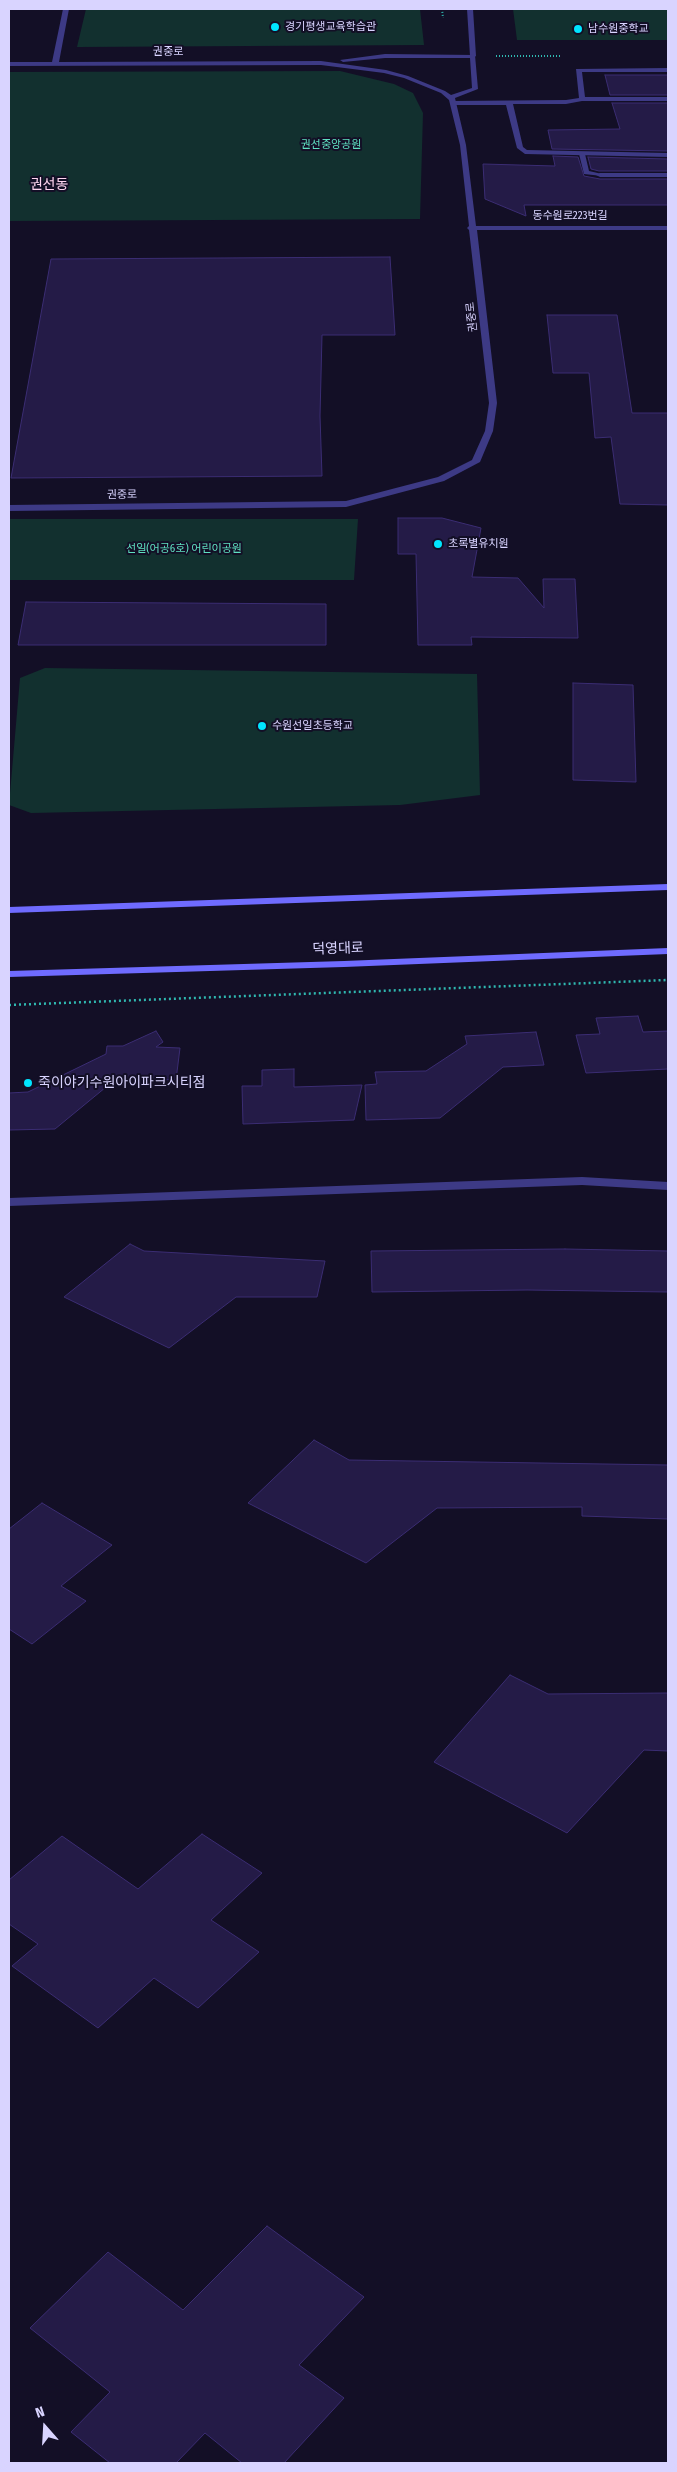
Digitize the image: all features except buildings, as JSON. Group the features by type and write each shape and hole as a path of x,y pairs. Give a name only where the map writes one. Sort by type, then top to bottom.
{"main road":[{"path":"9,910 668,888"},
{"name":"덕영대로","path":"9,974 344,964 668,950"}],"street":[{"path":"55,64 66,9"},
{"path":"452,100 475,89 470,9"},
{"path":"336,64 345,58 473,56"},
{"name":"권중로","path":"9,64 336,64 406,77 432,86 452,100 463,145 493,403 489,432 476,462 441,479 346,504 9,508"},
{"path":"582,99 578,70 668,70"},
{"path":"452,100 509,103 566,102 582,99 668,99"},
{"path":"509,103 520,148 525,152 668,155"},
{"path":"582,154 586,173 600,176 668,175"},
{"name":"동수원로223번길","path":"472,228 668,228"},
{"path":"9,1202 582,1181 668,1186"}],"path":[{"path":"9,1005 668,980"}],"green space":[{"name":"경기평생교육학습관","path":"86,9 420,9 424,45 77,47"},
{"name":"남수원중학교","path":"513,9 668,9 668,40 517,40"},
{"name":"권선중앙공원","path":"340,71 394,84 413,93 423,113 420,219 9,221 9,72"},
{"name":"선일(어공6호) 어린이공원","path":"9,519 358,519 354,580 9,580"},
{"path":"45,668 477,674 480,795 400,805 31,813 9,805 20,678"}],"place":[{"name":"경기평생교육학습관","path":"275,27"},
{"name":"남수원중학교","path":"578,29"},
{"name":"초록별유치원","path":"438,544"},
{"name":"수원선일초등학교","path":"262,726"},
{"name":"죽이야기수원아이파크시티점","path":"28,1083"}],"district":[{"name":"권선동","path":"49,185"}]}
